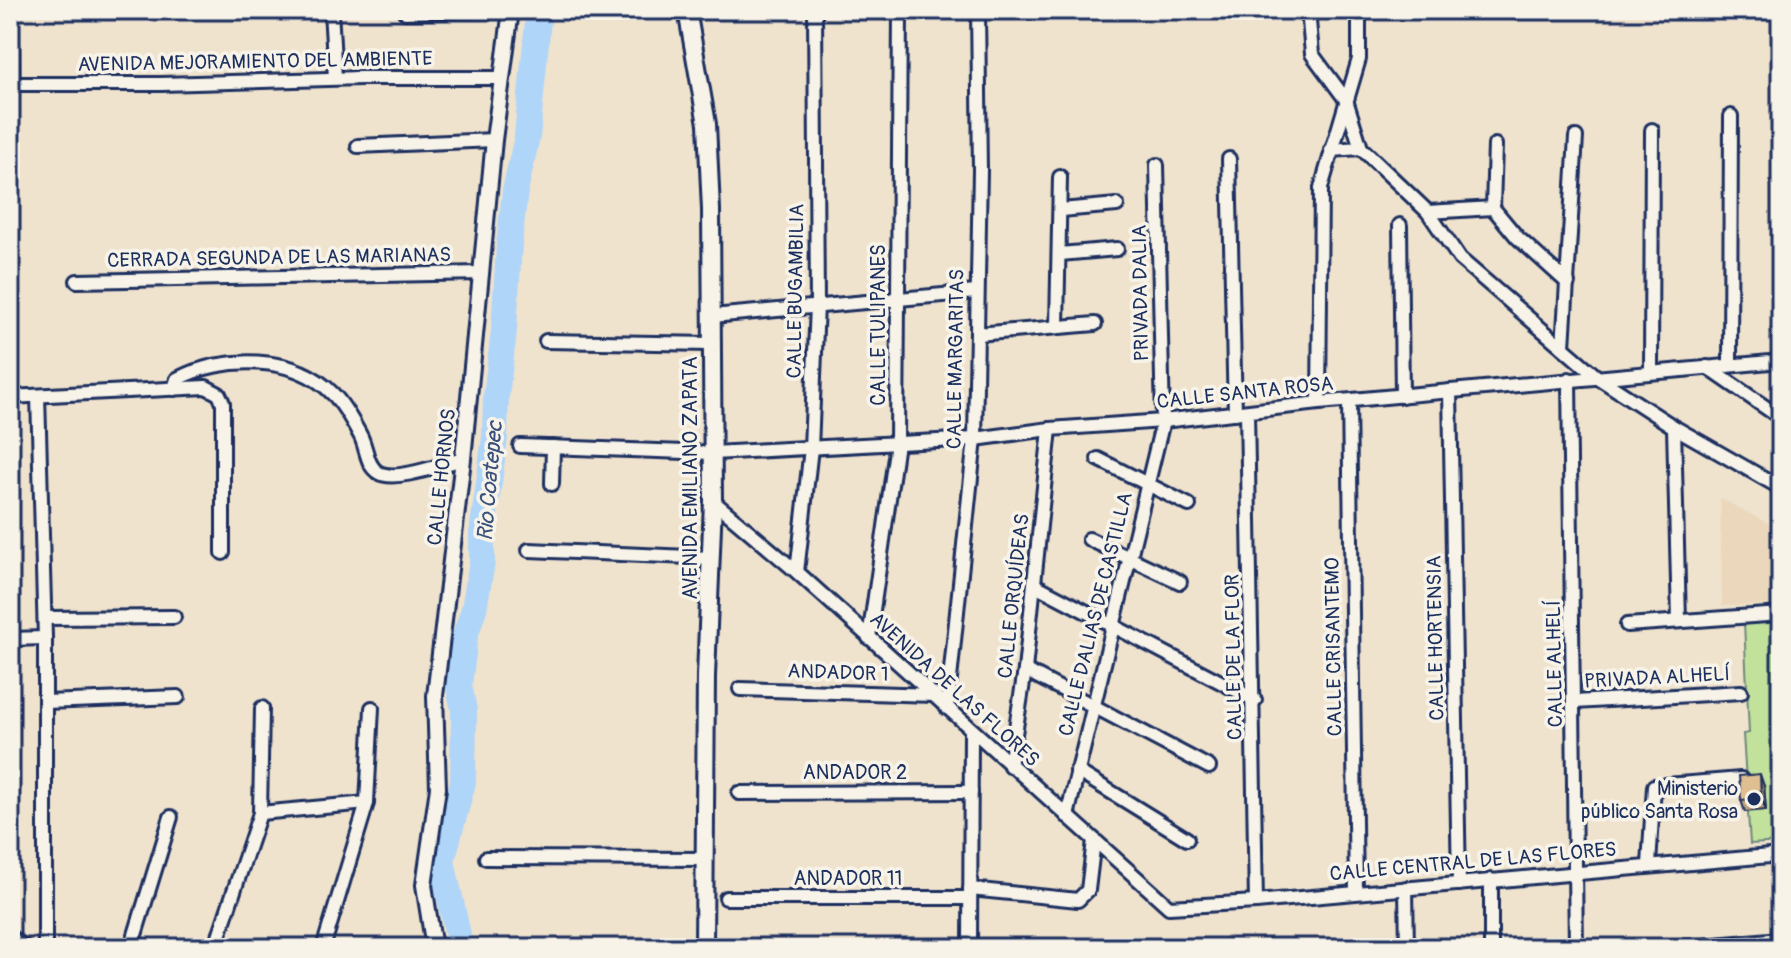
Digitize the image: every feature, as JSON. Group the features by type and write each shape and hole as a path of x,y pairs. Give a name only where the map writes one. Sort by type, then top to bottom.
{"main road":[{"name":"AVENIDA EMILIANO ZAPATA","path":"691,12 707,124 712,316 713,501 706,676 704,948"}],"street":[{"path":"11,10 11,84"},
{"path":"331,10 335,78"},
{"path":"405,12 486,10"},
{"name":"CALLE HORNOS","path":"434,948 424,885 438,788 435,696 463,459 494,140 511,10"},
{"name":"CALLE BUGAMBILIA","path":"797,572 811,448 817,305 815,10"},
{"name":"CALLE TULIPANES","path":"869,638 897,443 900,10"},
{"name":"CALLE MARGARITAS","path":"947,708 975,439 980,170 978,10"},
{"path":"1308,10 1312,54 1346,100 1361,148 1428,212 1460,259 1597,377 1674,427 1781,488"},
{"path":"1319,403 1321,188 1359,59 1359,10"},
{"name":"AVENIDA MEJORAMIENTO DEL AMBIENTE","path":"11,84 501,78"},
{"path":"1730,365 1731,116"},
{"path":"1651,372 1652,130"},
{"path":"1563,347 1576,137"},
{"path":"358,146 494,140"},
{"path":"1495,145 1493,208 1517,237 1568,283"},
{"path":"1331,150 1361,148"},
{"name":"CALLE DE LA FLOR","path":"1229,159 1255,700 1256,902"},
{"name":"PRIVADA DALIA","path":"1157,165 1163,421"},
{"path":"1057,326 1060,177"},
{"path":"1061,210 1117,205"},
{"path":"1428,212 1493,208"},
{"path":"1400,225 1402,396"},
{"path":"1060,254 1117,249"},
{"name":"CERRADA SEGUNDA DE LAS MARIANAS","path":"77,281 482,273"},
{"path":"712,316 976,292"},
{"path":"977,334 1095,324"},
{"path":"546,341 711,344"},
{"name":"CALLE SANTA ROSA","path":"520,446 713,453 975,439 1050,429 1163,421 1319,403 1781,361"},
{"path":"174,389 177,379 197,369 230,364 279,364 320,382 335,395 363,439 368,460 376,472 391,477 463,459"},
{"path":"1707,367 1781,418"},
{"name":"CALLE ALHELÍ","path":"1569,379 1576,948"},
{"path":"10,397 206,387 219,394 223,403 223,553"},
{"name":"CALLE HORTENSIA","path":"1450,391 1459,884"},
{"path":"38,396 45,618 45,948"},
{"name":"CALLE CRISANTEMO","path":"1349,401 1356,892"},
{"name":"CALLE DALIAS DE CASTILLA","path":"1067,816 1163,421"},
{"path":"1674,427 1679,621"},
{"name":"CALLE ORQUÍDEAS","path":"1010,766 1025,670 1050,429"},
{"path":"552,484 553,447"},
{"path":"1098,459 1189,505"},
{"name":"AVENIDA DE LAS FLORES","path":"713,501 797,572 1169,907"},
{"path":"1089,539 1180,582"},
{"path":"529,550 712,558"},
{"path":"1035,585 1255,700"},
{"path":"1627,625 1781,614"},
{"path":"45,618 174,617"},
{"path":"10,639 45,638"},
{"path":"1025,670 1209,767"},
{"name":"ANDADOR 1","path":"740,689 934,695"},
{"name":"PRIVADA ALHELÍ","path":"1575,702 1741,692"},
{"path":"45,702 178,697"},
{"path":"215,948 260,813 262,708"},
{"path":"323,948 367,803 372,708"},
{"path":"970,948 971,731"},
{"path":"1077,771 1187,839"},
{"path":"1649,865 1654,786 1741,779"},
{"name":"ANDADOR 2","path":"739,793 971,792"},
{"path":"260,813 367,803"},
{"path":"131,948 171,817"},
{"name":"ANDADOR 11","path":"726,898 970,894 1078,900 1088,890 1094,840"},
{"name":"CALLE CENTRAL DE LAS FLORES","path":"1169,907 1781,855"},
{"path":"486,858 704,859"},
{"path":"1491,880 1491,948"},
{"path":"1406,888 1407,948"},
{"path":"10,938 24,948"},
{"path":"1681,948 1781,939"}],"shaded area":[{"path":"1720,498 1781,530 1781,605 1722,606"}],"green space":[{"path":"1781,620 1781,842 1750,844 1743,734 1749,733 1744,622"}],"building":[{"path":"1760,774 1761,798 1741,800 1739,776"}],"waterway":[{"name":"Rio Coatepec","path":"458,948 442,861 463,782 464,710 459,686 465,636 474,609 482,562 509,245 515,191 527,137 539,10"}],"place":[{"name":"Ministerio público Santa Rosa","path":"1754,799"}]}
